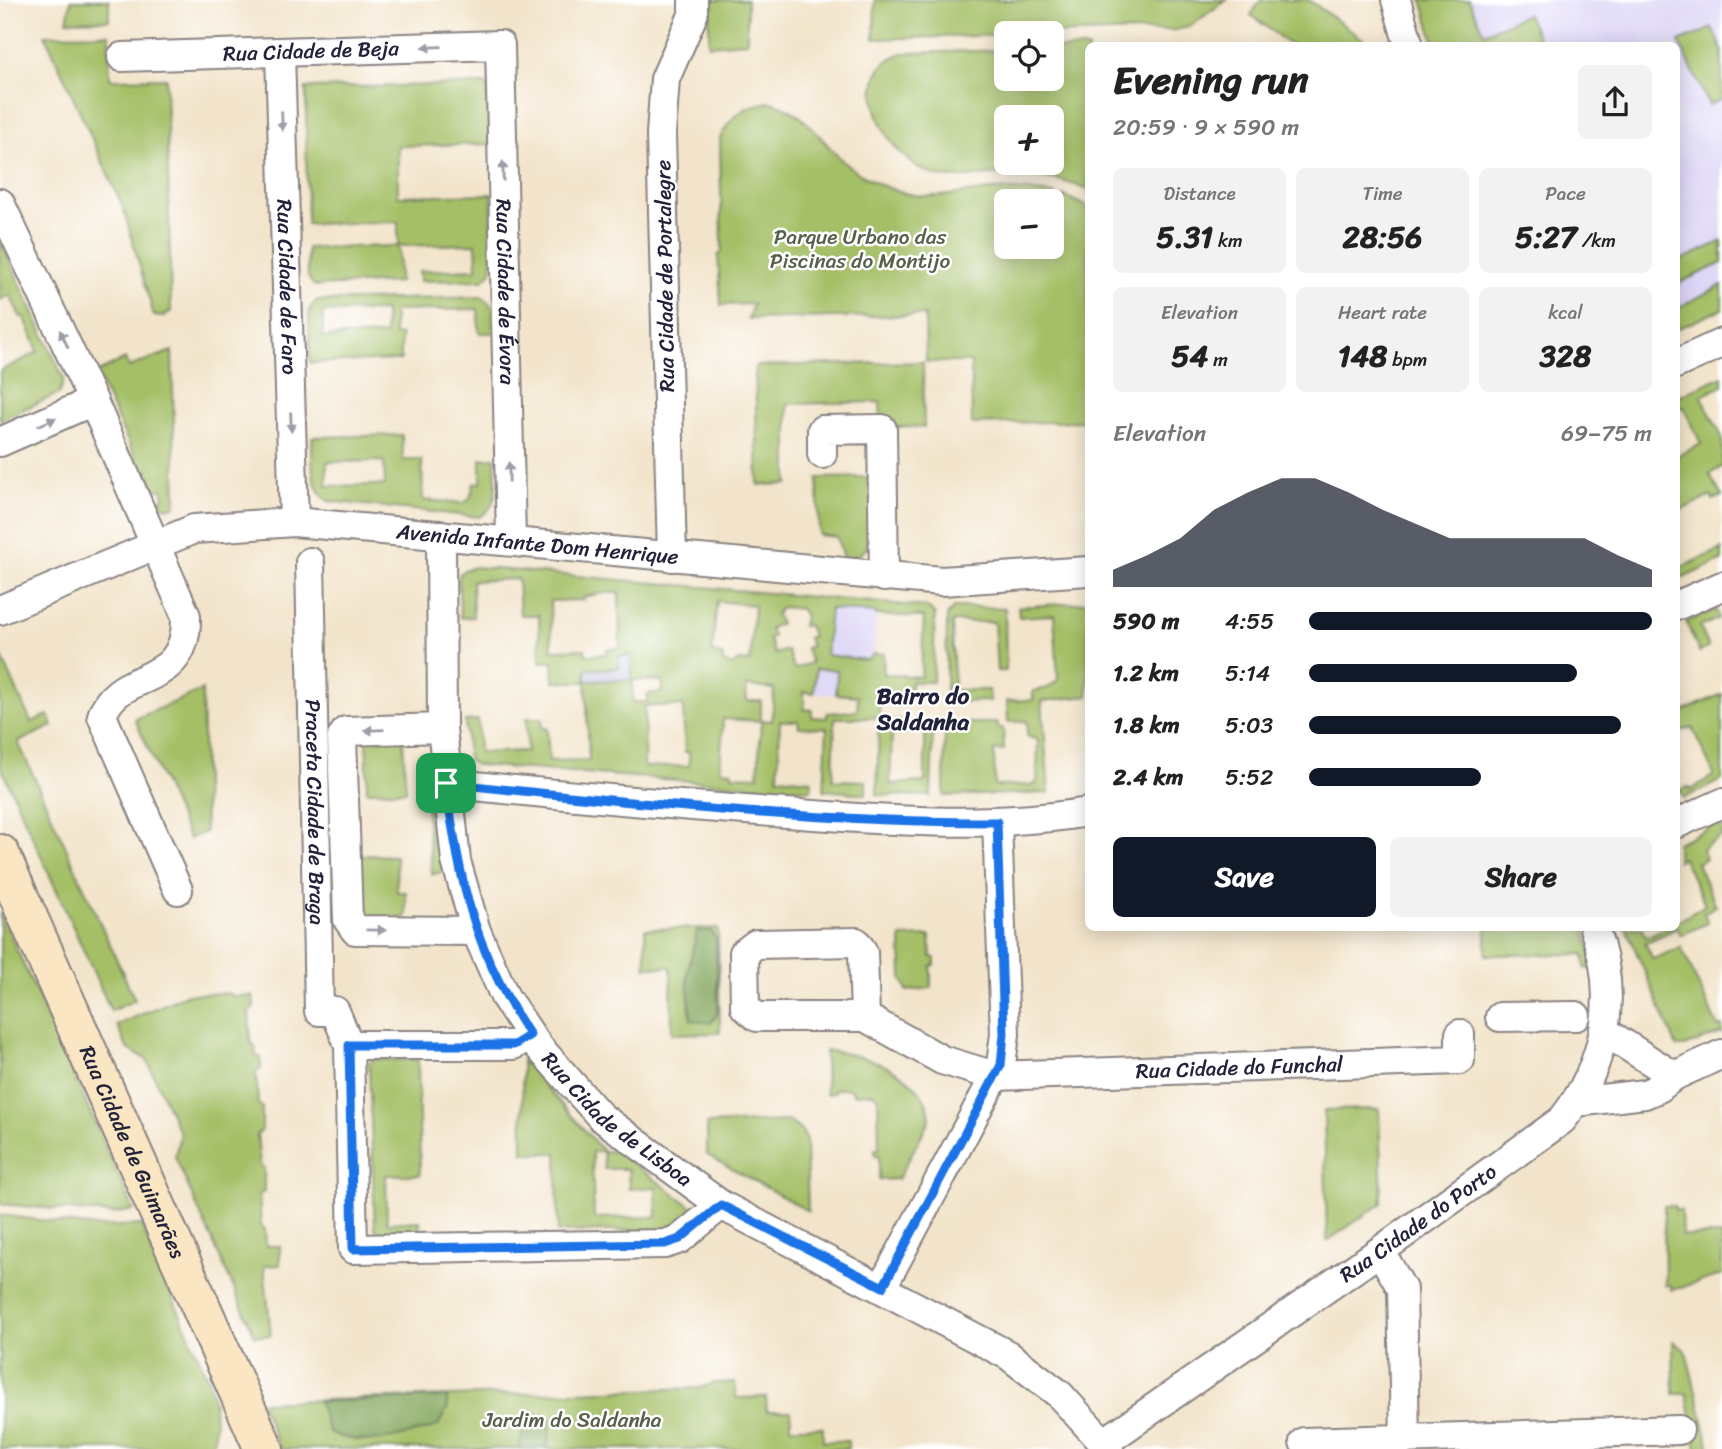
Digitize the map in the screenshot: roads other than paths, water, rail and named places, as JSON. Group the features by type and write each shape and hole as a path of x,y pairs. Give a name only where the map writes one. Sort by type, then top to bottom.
{"main road":[{"name":"Rua Cidade de Guimarães","path":"0,854 264,1449"},
{"path":"232,1449 240,1396"}],"street":[{"name":"Rua Cidade de Portalegre","path":"672,557 661,134 665,79 693,15 693,0"},
{"path":"1396,0 1408,42"},
{"name":"Rua Cidade de Beja","path":"122,57 500,44"},
{"name":"Rua Cidade de Évora","path":"500,44 511,540"},
{"name":"Rua Cidade de Faro","path":"280,52 294,522"},
{"path":"0,203 93,401 186,616 186,634 169,666 106,702 102,716 178,890"},
{"path":"1680,362 1722,343"},
{"path":"0,442 93,401"},
{"path":"822,454 822,429 882,429 884,577"},
{"name":"Avenida Infante Dom Henrique","path":"0,610 156,542 194,529 294,522 942,581 1085,571"},
{"name":"Rua Cidade de Lisboa","path":"441,535 442,728 456,861 476,931 505,997 530,1035 601,1117 721,1205 883,1287 1008,1355 1059,1394 1107,1445"},
{"name":"Praceta Cidade de Braga","path":"310,562 319,1011 335,1011 349,1045"},
{"path":"1680,604 1722,586"},
{"name":"Praceta Cidade de Braga","path":"442,728 346,731 342,737 348,920 355,930 476,931"},
{"path":"446,783 604,800 857,818 997,822 1085,812"},
{"path":"1680,822 1722,803"},
{"path":"883,1287 1001,1065 1004,1034 997,822"},
{"name":"Rua Cidade do Porto","path":"1107,1445 1562,1120 1576,1102 1595,1062 1604,1031 1609,998 1595,931"},
{"path":"865,1017 863,952 856,942 756,944 744,953 746,1007 757,1017 865,1017 942,1060 995,1076"},
{"path":"1500,1017 1576,1016"},
{"path":"1604,1031 1674,1076"},
{"name":"Rua Cidade do Funchal","path":"995,1076 1460,1060 1460,1034"},
{"path":"530,1035 514,1045 349,1045 353,1249 665,1244 680,1239 721,1205"},
{"path":"1576,1102 1645,1094 1660,1088 1674,1076 1722,1054"},
{"path":"1380,1251 1402,1289 1405,1438"},
{"path":"1304,1442 1679,1430"}],"district":[{"name":"Bairro do Saldanha","path":"923,709"}],"park label":[{"name":"Parque Urbano das Piscinas do Montijo","path":"860,249"},
{"name":"Jardim do Saldanha","path":"572,1420"}]}
